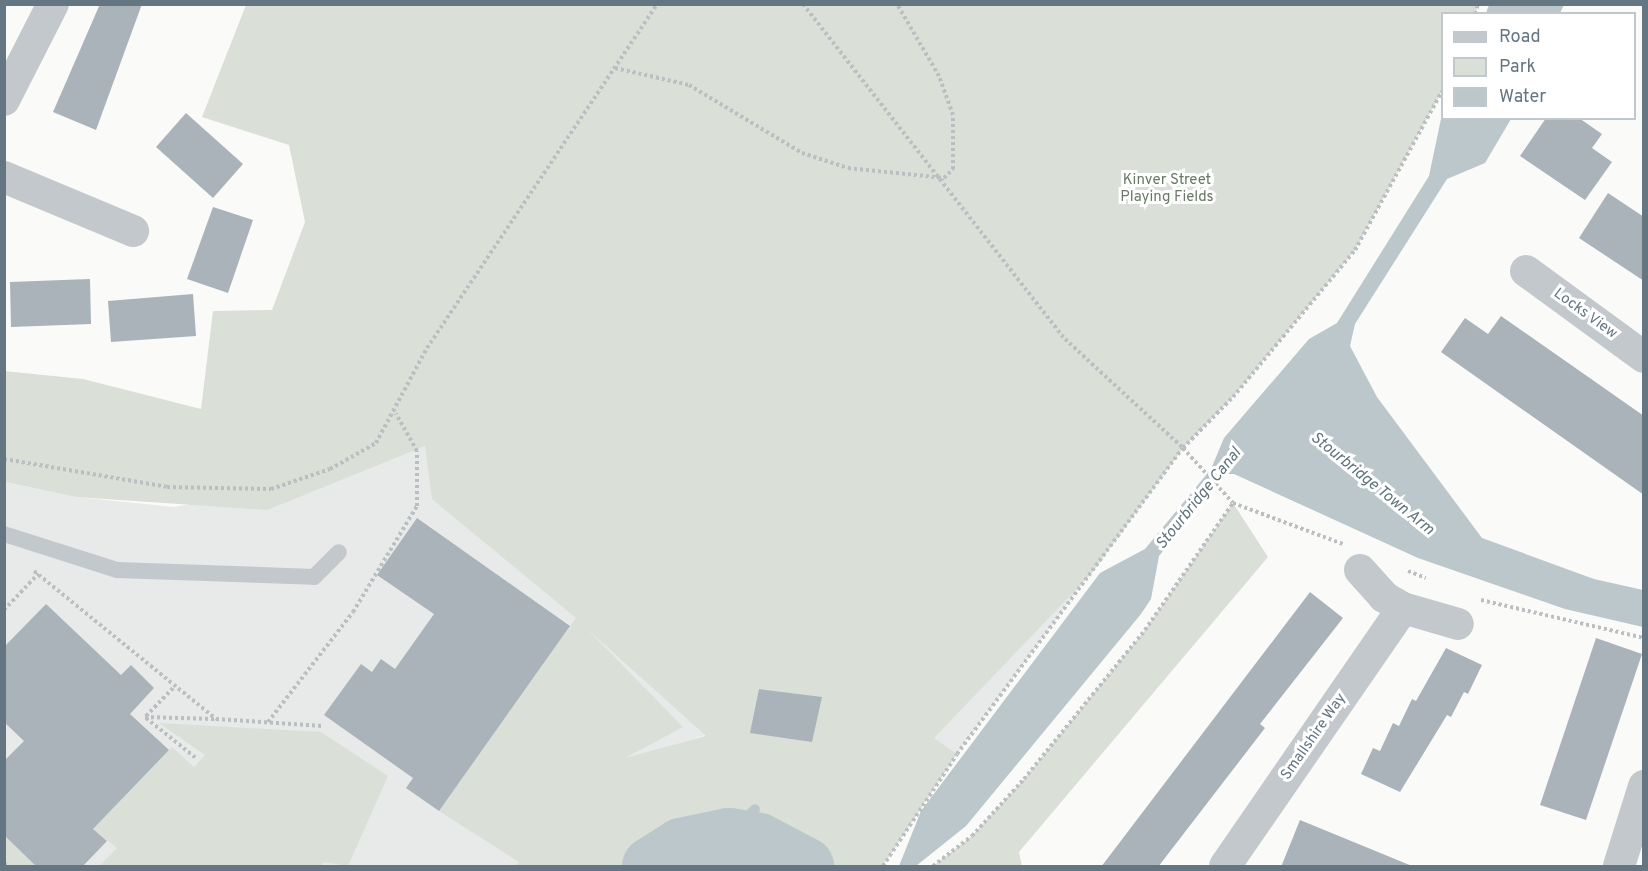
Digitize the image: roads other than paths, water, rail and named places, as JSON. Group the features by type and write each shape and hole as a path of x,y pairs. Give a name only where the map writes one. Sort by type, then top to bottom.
{"street":[{"path":"4,100 53,4"},
{"path":"4,177 133,231"},
{"name":"Locks View","path":"1526,271 1644,357"},
{"path":"1353,558 1384,597 1403,608 1463,609"},
{"name":"Smallshire Way","path":"1225,867 1403,608"},
{"path":"1618,867 1644,786"}],"lane":[{"path":"4,534 117,570 314,577 339,552"}],"water":[{"path":"1489,4 1564,5 1560,12 1486,12"},
{"path":"1441,119 1510,120 1485,163 1447,179 1355,324 1350,346 1377,397 1482,538 1594,579 1643,590 1643,627 1565,609 1418,558 1234,474 1224,474 1159,556 1151,599 1141,614 966,826 916,866 899,866 921,811 1100,573 1145,549 1211,469 1224,438 1309,339 1337,323 1429,176"}],"waterway":[{"path":"729,837 755,809"},
{"path":"651,866 681,847 729,837 759,842 805,866"}],"park label":[{"name":"Kinver Street Playing Fields","path":"1167,188"}],"water label":[{"name":"Stourbridge Town Arm","path":"1372,484"},
{"name":"Stourbridge Canal","path":"1199,499"}]}
